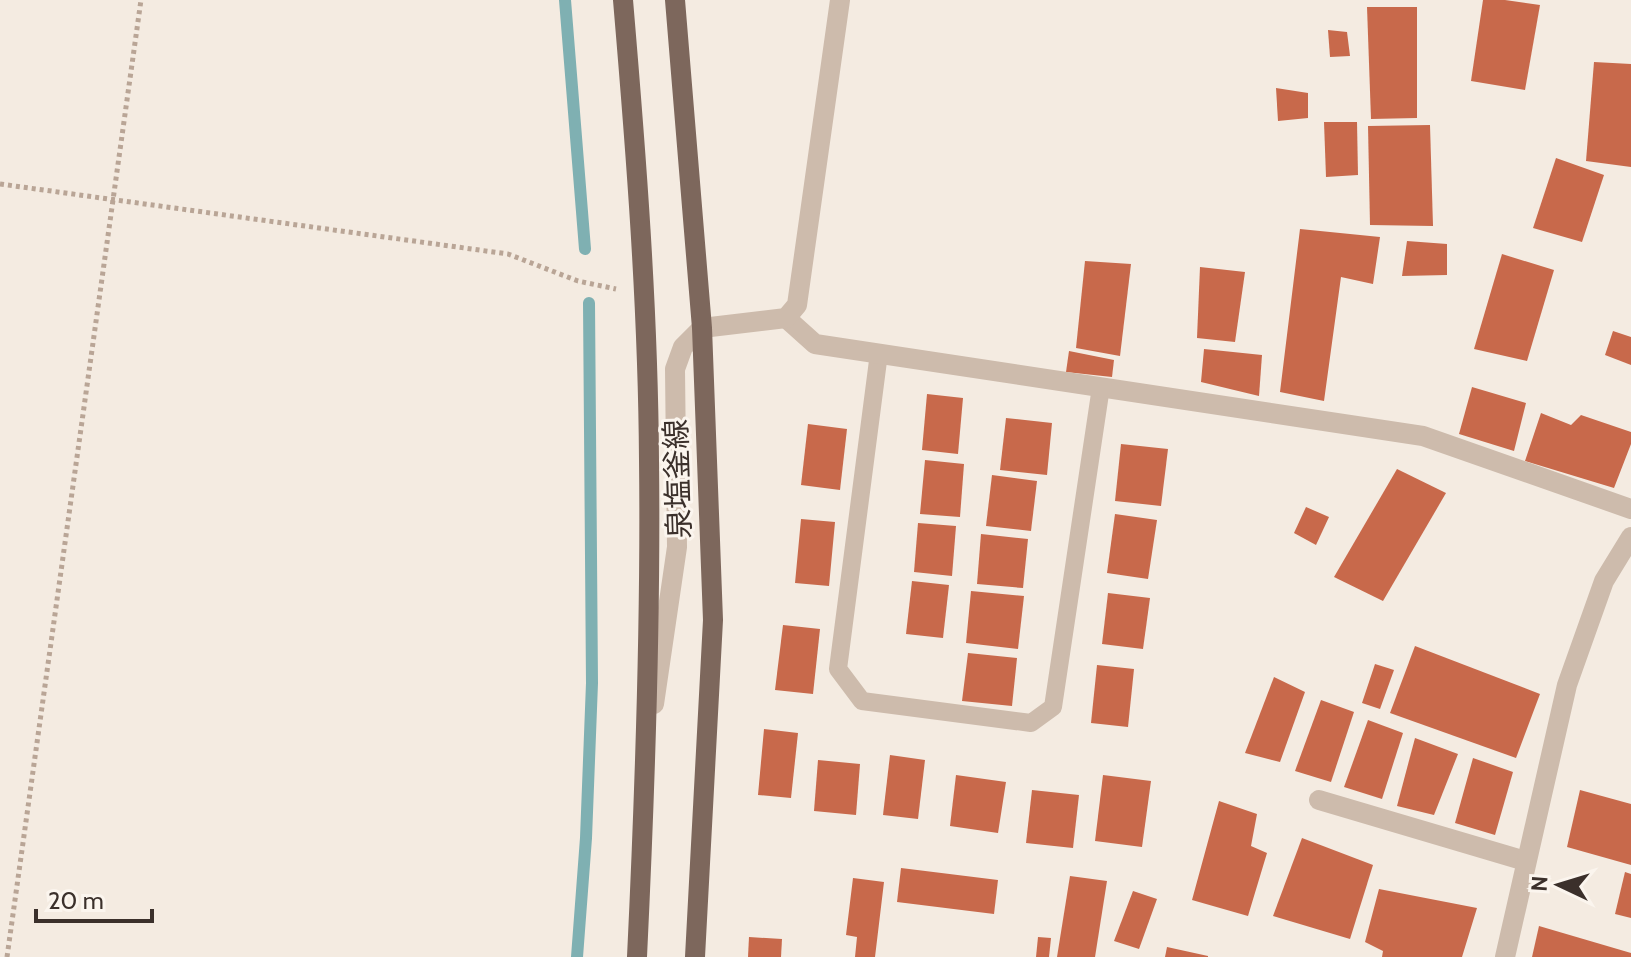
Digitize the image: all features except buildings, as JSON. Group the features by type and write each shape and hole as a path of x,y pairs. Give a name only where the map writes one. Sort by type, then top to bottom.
{"main road":[{"name":"泉塩釜線","path":"623,0 645,294 649,460 647,749 637,957"},
{"name":"泉塩釜線","path":"675,0 702,328 713,620 695,957"}],"street":[{"path":"647,749 677,547 675,369 683,347 702,328 786,318 797,305 840,0"},
{"path":"786,318 815,344 1423,436 1631,509"},
{"path":"1505,957 1567,685 1604,581 1631,537"},
{"path":"1319,800 1525,861"}],"lane":[{"path":"879,353 838,669 862,701 1031,723 1053,707 1101,387"}],"path":[{"path":"7,957 141,0"},
{"path":"0,184 508,254 578,281 645,294"}],"waterway":[{"path":"565,0 585,249"},
{"path":"577,957 586,838 592,683 589,303"}]}
